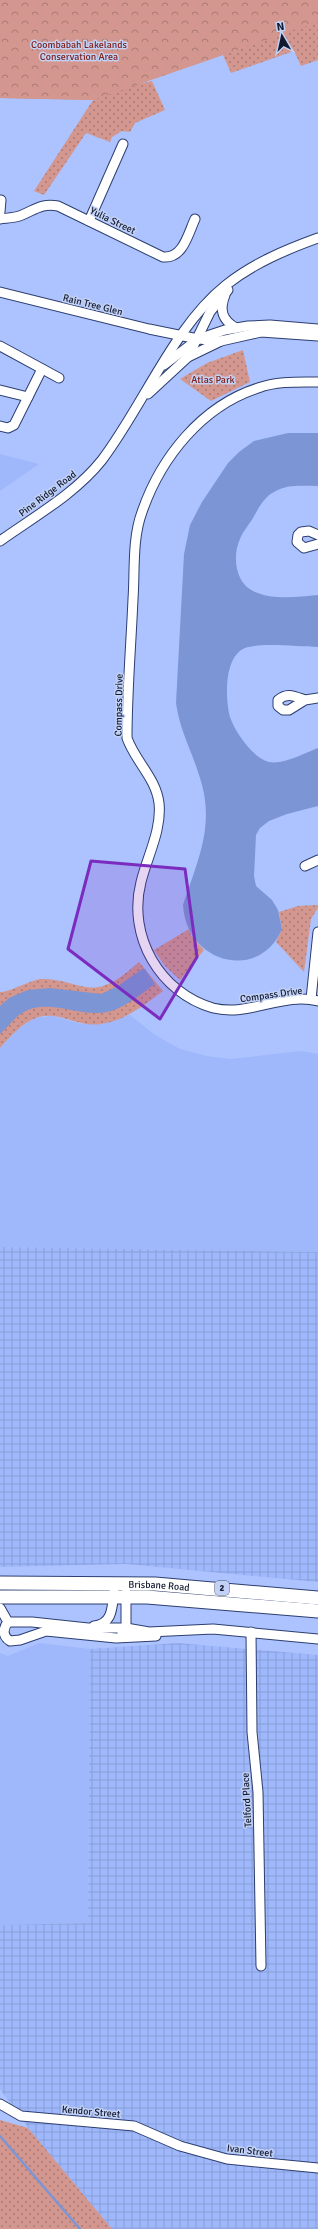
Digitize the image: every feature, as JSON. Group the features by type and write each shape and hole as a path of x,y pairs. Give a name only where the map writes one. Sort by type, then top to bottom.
{"highway":[{"name":"Brisbane Road","path":"0,1583 120,1583 191,1586 318,1598"},
{"name":"Brisbane Road","path":"0,1596 120,1597 318,1611"}],"street":[{"path":"89,221 123,144"},
{"path":"0,212 1,200"},
{"name":"Yulia Street","path":"0,220 21,216 38,206 48,204 58,206 163,257 171,258 178,254 195,219"},
{"name":"Pine Ridge Road","path":"0,541 63,497 83,480 102,460 182,334 212,297 238,277 271,256 318,238"},
{"name":"Pine Ridge Road","path":"142,399 188,357 210,312 238,277"},
{"name":"Rain Tree Glen","path":"0,292 149,329 182,334 198,339 221,341"},
{"path":"226,292 222,303 222,313 226,320 236,328"},
{"path":"161,367 198,339 236,328 270,324 318,329"},
{"path":"188,357 221,341 261,332 318,336"},
{"path":"0,346 59,378"},
{"path":"0,426 8,428 14,425 42,369"},
{"name":"Compass Drive","path":"315,1000 287,1001 250,1009 214,1008 195,1001 170,984 156,968 147,952 140,930 138,907 140,884 158,820 159,803 154,785 131,751 127,738 127,723 136,545 142,512 151,489 175,449 191,429 212,412 236,396 259,387 279,383 318,382"},
{"path":"0,390 28,397"},
{"path":"318,535 305,531 301,532 297,538 297,542 304,548 318,544"},
{"path":"305,700 318,698"},
{"path":"305,866 318,860"},
{"path":"315,1000 318,932"},
{"path":"120,1583 120,1597 126,1628"},
{"path":"75,1626 99,1625 106,1622 120,1597"},
{"path":"0,1608 4,1611 8,1622 4,1630 7,1639 10,1641 20,1640 46,1631 110,1638 155,1637 168,1632"},
{"path":"8,1622 16,1620 88,1628 126,1628 141,1631 168,1632 213,1629 318,1639"},
{"path":"110,1638 126,1628"},
{"name":"Telford Place","path":"251,1632 252,1732 258,1792 262,1966"},
{"name":"Kendor Street","path":"0,2104 21,2116 134,2126 180,2146"},
{"name":"Ivan Street","path":"180,2146 227,2159 318,2168"}],"highlighted area":[{"path":"91,861 185,869 197,957 160,1019 68,949"}],"shaded area":[{"path":"288,433 318,433 318,486 295,486 279,489 270,494 264,500 240,539 236,553 237,569 243,583 248,588 262,595 286,597 318,595 318,647 260,645 245,648 238,653 233,660 228,679 227,700 232,723 240,737 251,750 263,760 269,762 281,762 318,748 318,806 287,814 269,821 260,828 256,835 254,876 256,886 272,900 278,910 282,929 271,946 257,956 241,960 225,959 210,952 196,941 187,925 183,905 203,841 206,810 204,793 199,775 183,731 176,703 184,554 190,525 202,502 228,463 239,452 254,441"},
{"path":"0,454 39,464 0,491"},
{"path":"144,968 155,984 117,1009 100,1013 88,1013 55,1007 33,1008 19,1015 0,1034 0,1006 9,998 28,990 50,988 101,994 118,986"},
{"path":"130,1015 155,1035 180,1049 207,1056 231,1059 301,1051 318,1054 318,1252 0,1247 0,1048 18,1029 35,1018 53,1016 81,1024 101,1024"},
{"path":"0,1247 318,1252 318,1582 126,1564 0,1567"},
{"path":"39,1643 90,1649 88,1923 0,1925 0,1653 8,1656"},
{"path":"178,1643 318,1655 318,2229 112,2229 32,2133 0,2089 0,1925 88,1923 90,1649"}],"green space":[{"name":"Coombabah Lakelands Conservation Area","path":"0,0 318,0 318,60 301,66 294,51 231,73 223,55 139,84 152,81 165,110 135,123 130,132 122,131 112,137 110,142 86,133 44,195 34,191 93,100 0,98"},
{"name":"Coombabah Lakelands Conservation Area","path":"0,0 318,0 318,22 93,100 0,98"},
{"name":"Atlas Park","path":"243,350 250,382 211,401 180,379 207,363"},
{"path":"318,905 318,908 311,919 304,972 276,942 282,929 279,912 298,906"},
{"path":"189,929 191,935 204,950 180,980 165,966 154,950"},
{"path":"139,962 163,991 134,1012 118,1020 94,1025 53,1016 37,1018 23,1025 0,1048 0,992 8,991 40,979 58,980 94,988 108,984 115,980 128,972"},
{"path":"0,2120 28,2128 112,2229 0,2229"}],"waterway":[{"path":"0,2136 80,2229"}]}
